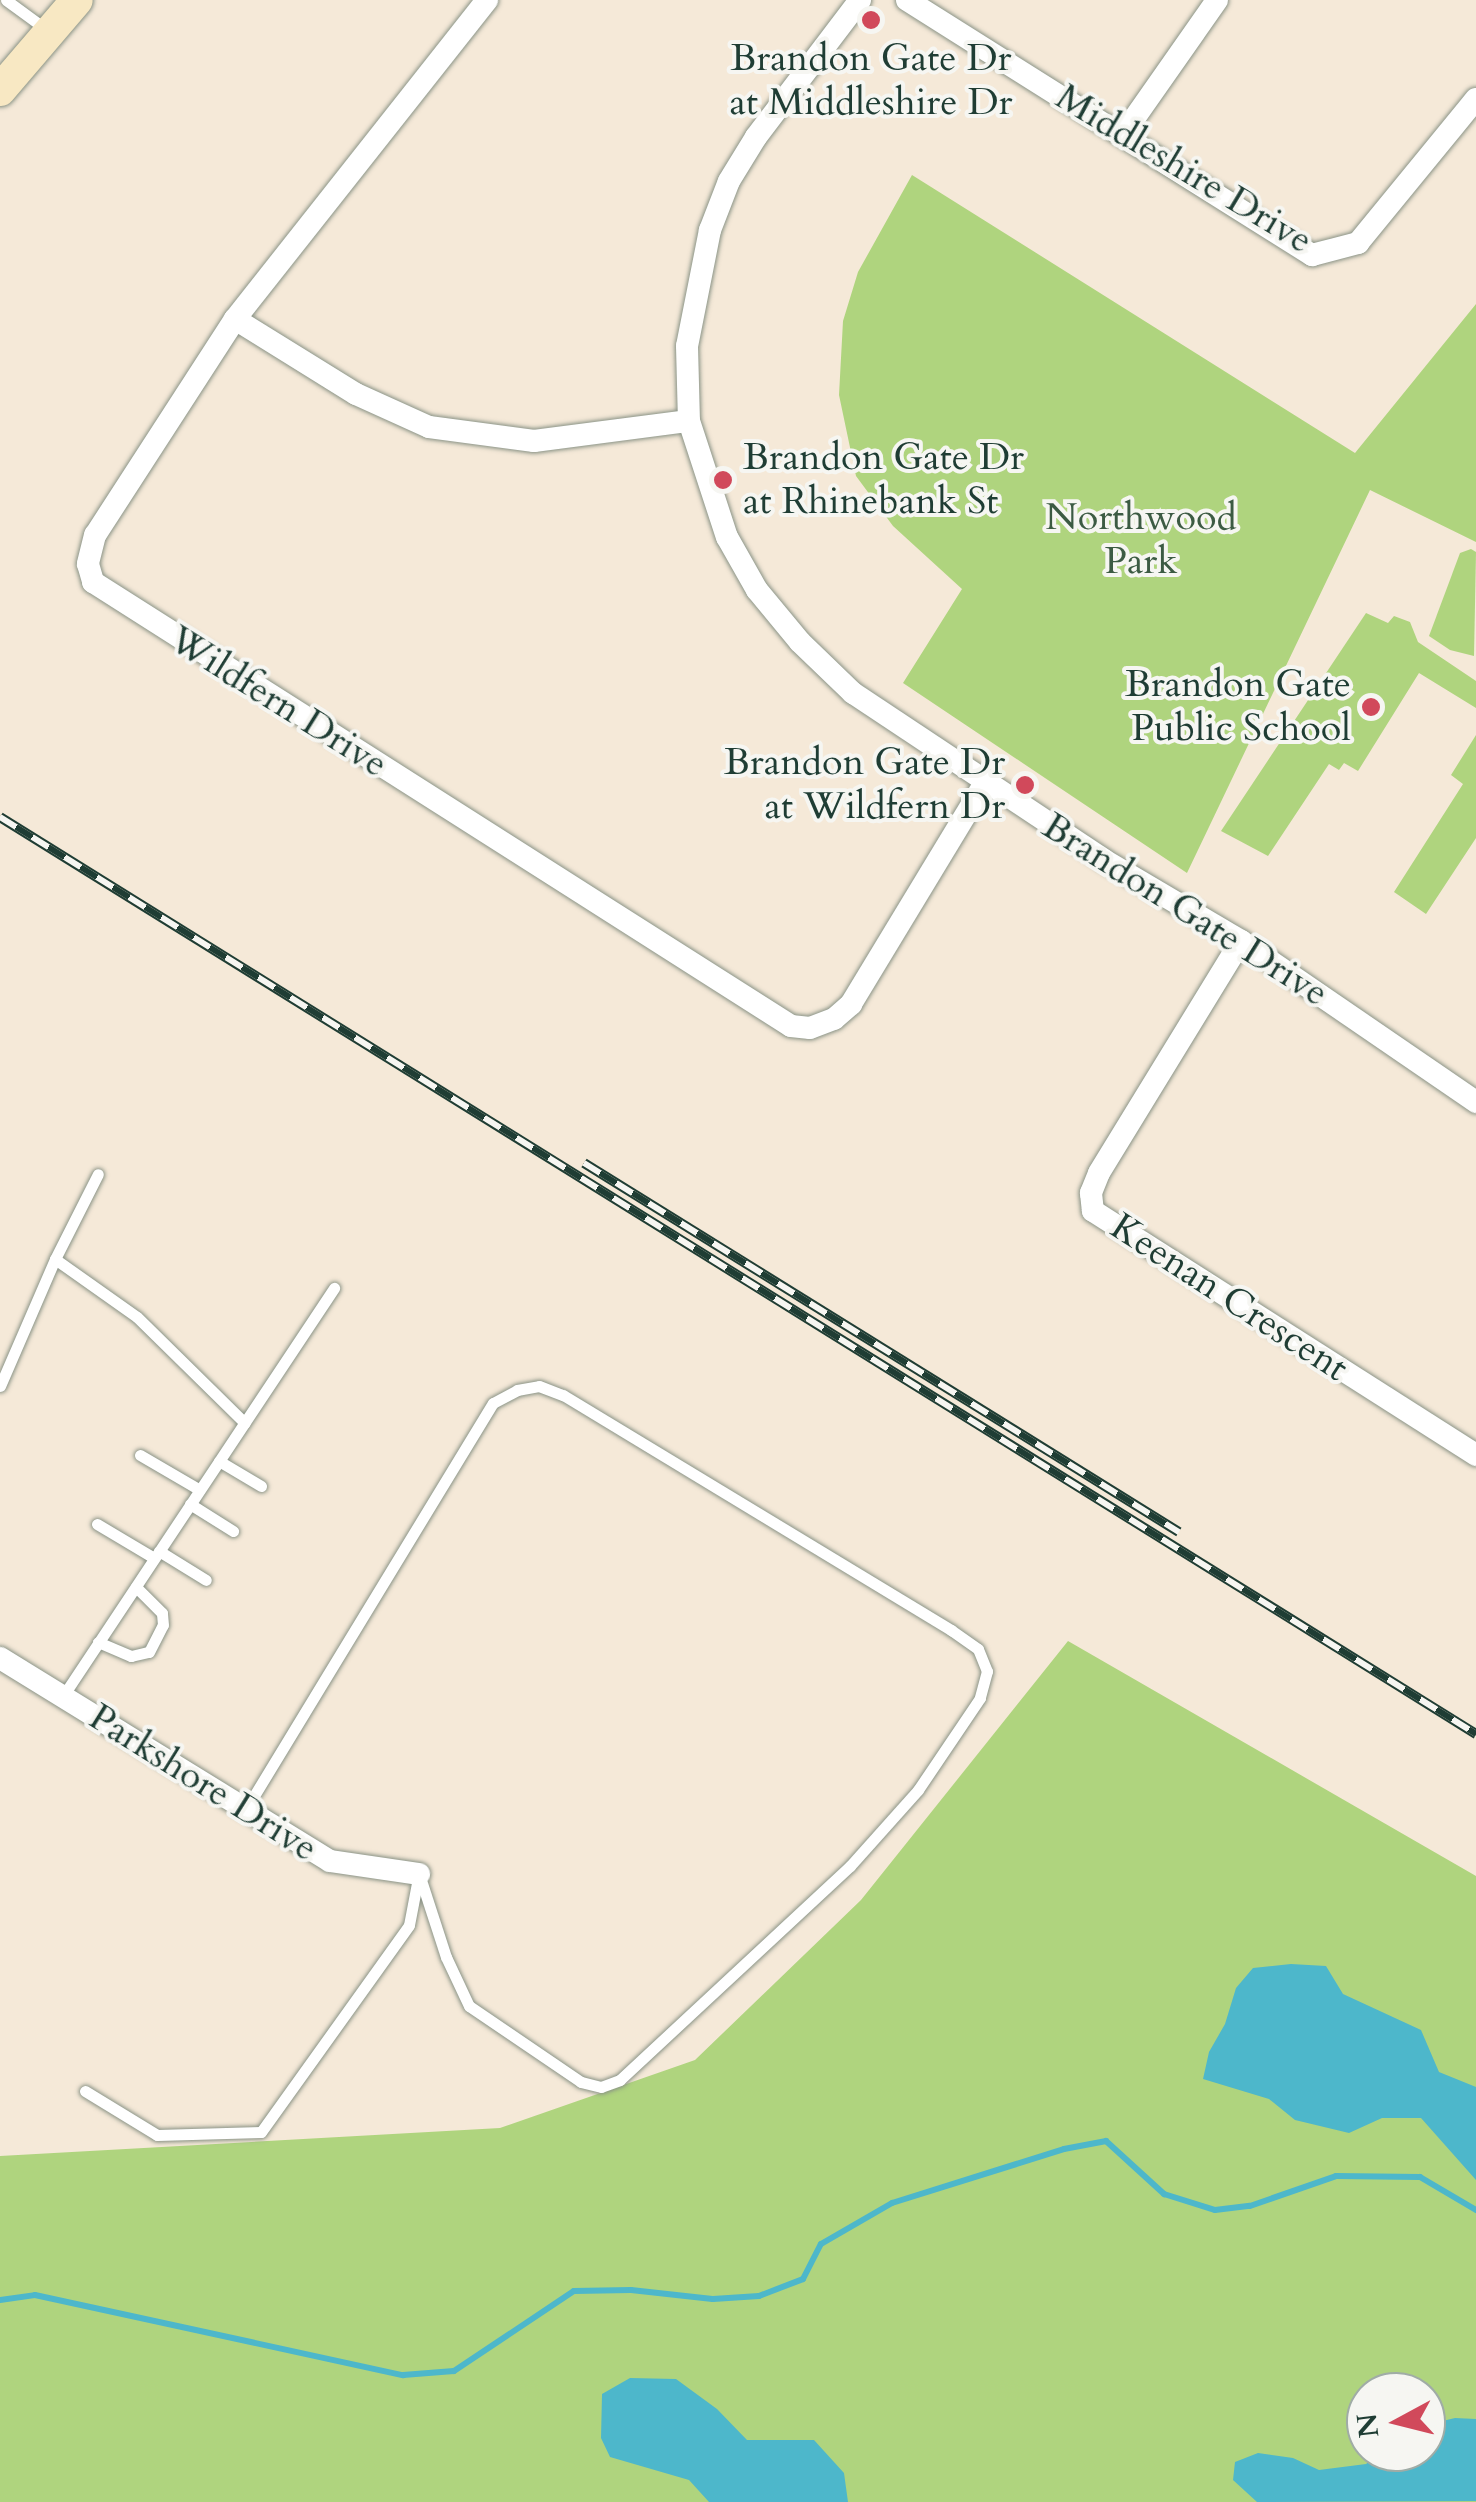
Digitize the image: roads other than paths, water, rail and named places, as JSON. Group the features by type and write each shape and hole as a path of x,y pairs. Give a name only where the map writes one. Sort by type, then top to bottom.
{"main road":[{"path":"0,90 77,0"}],"street":[{"name":"Wildfern Drive","path":"487,0 235,319 95,535 88,564 94,582 791,1026 822,1023 852,1004 985,783"},
{"name":"Brandon Gate Drive","path":"860,0 756,138 710,230 687,346 689,422 726,537 757,590 800,642 853,693 985,783 1240,941 1476,1102"},
{"name":"Middleshire Drive","path":"906,0 1312,254 1358,243 1476,99"},
{"path":"1124,133 1217,0"},
{"path":"235,319 356,394 429,427 534,441 689,422"},
{"name":"Keenan Crescent","path":"1240,941 1099,1173 1091,1192 1093,1211 1476,1455"},
{"name":"Parkshore Drive","path":"0,1658 330,1861 419,1874"}],"lane":[{"path":"6,0 50,32"},
{"path":"0,1386 55,1258 98,1174"},
{"path":"55,1258 137,1317 244,1422"},
{"path":"63,1696 334,1288"},
{"path":"246,1809 493,1403 517,1390 539,1386 563,1395 951,1630 978,1648 988,1671 980,1698 918,1790 850,1866 620,2080 601,2087 581,2082 469,2006 446,1957 419,1874"},
{"path":"140,1455 200,1490"},
{"path":"219,1461 262,1486"},
{"path":"190,1504 233,1531"},
{"path":"97,1524 206,1580"},
{"path":"98,1642 130,1656 149,1652 163,1624 162,1612 136,1586"},
{"path":"84,2091 157,2134 261,2132 409,1925 419,1874"}],"water":[{"path":"1326,1966 1343,1994 1421,2030 1439,2072 1476,2087 1476,2180 1421,2118 1382,2118 1349,2133 1295,2120 1269,2099 1203,2079 1209,2052 1225,2024 1236,1988 1253,1968"},
{"path":"630,2378 676,2379 717,2409 747,2440 814,2440 844,2473 848,2502 709,2502 689,2480 610,2457 601,2438 602,2394"},
{"path":"1476,2419 1476,2501 1257,2502 1233,2480 1235,2462 1258,2453 1293,2458 1319,2470 1346,2467 1346,2472 1446,2472 1446,2420"}],"waterway":[{"path":"0,2300 35,2295 403,2375 454,2371 574,2291 631,2290 713,2299 759,2296 803,2279 821,2244 892,2203 1064,2149 1106,2141 1164,2194 1215,2210 1250,2206 1336,2176 1420,2177 1476,2210"}],"railway":[{"path":"0,817 1476,1734"},
{"path":"584,1163 1179,1532"}],"place":[{"name":"Brandon Gate Dr at Middleshire Dr","path":"871,20"},
{"name":"Brandon Gate Dr at Rhinebank St","path":"723,480"},
{"name":"Brandon Gate Public School","path":"1371,707"},
{"name":"Brandon Gate Dr at Wildfern Dr","path":"1025,785"}],"park label":[{"name":"Northwood Park","path":"1141,540"}]}
